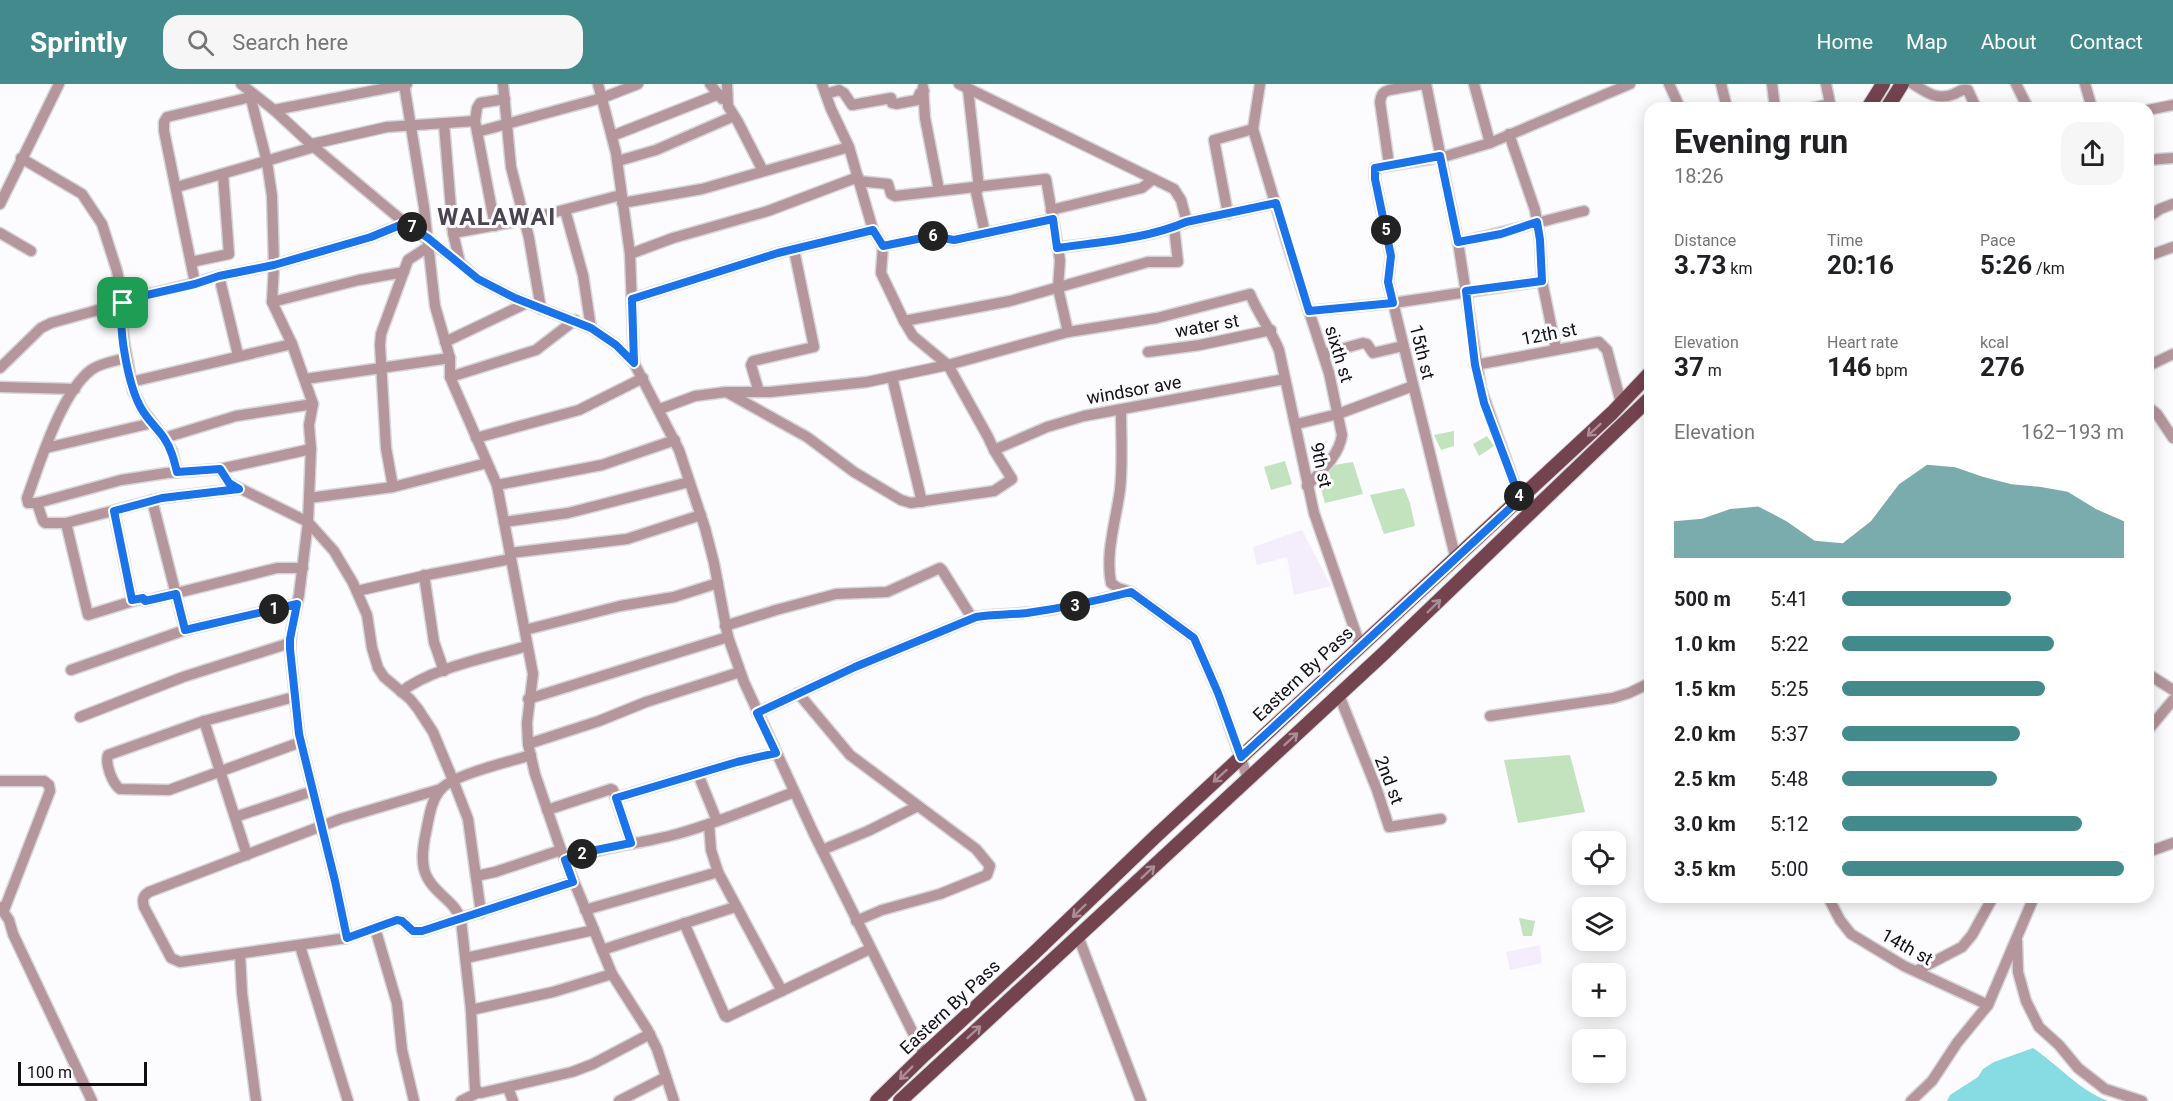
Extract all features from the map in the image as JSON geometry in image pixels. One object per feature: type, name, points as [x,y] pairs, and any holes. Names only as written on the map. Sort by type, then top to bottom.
[{"type":"main road","points":[[1872,102],[1883,84]]},
{"type":"main road","points":[[1891,102],[1902,84]]},
{"type":"main road","name":"Eastern By Pass","points":[[877,1101],[1360,645],[1456,560],[1644,379]]},
{"type":"main road","name":"Eastern By Pass","points":[[900,1101],[1339,695],[1644,404]]},
{"type":"street","points":[[0,204],[59,84]]},
{"type":"street","points":[[274,110],[345,89],[405,84],[435,306],[450,358],[450,377],[497,485],[528,646],[533,674],[528,699],[529,750],[547,810],[573,882],[612,974],[657,1049],[674,1101]]},
{"type":"street","points":[[503,84],[511,167],[525,220],[541,309]]},
{"type":"street","points":[[598,84],[618,161],[630,254],[634,363]]},
{"type":"street","points":[[477,132],[602,98],[638,84]]},
{"type":"street","points":[[710,84],[731,111],[763,171]]},
{"type":"street","points":[[727,84],[731,111]]},
{"type":"street","name":"sixth st","points":[[1260,84],[1253,129],[1323,354],[1342,435],[1341,445],[1307,486]]},
{"type":"street","points":[[1520,499],[1484,403],[1475,365],[1458,242],[1440,156],[1425,84],[1389,90],[1383,92],[1381,97],[1389,164],[1440,156],[1490,142],[1630,84]]},
{"type":"street","points":[[1474,84],[1490,142]]},
{"type":"street","points":[[1669,84],[1677,102]]},
{"type":"street","points":[[1721,84],[1726,102]]},
{"type":"street","points":[[1772,84],[1774,102]]},
{"type":"street","points":[[1826,84],[1830,102]]},
{"type":"street","points":[[1913,84],[1935,96],[1943,97],[1964,89],[1968,90],[1973,102]]},
{"type":"street","points":[[2016,84],[2025,102]]},
{"type":"street","points":[[2085,84],[2090,102]]},
{"type":"street","points":[[923,87],[925,118],[939,190]]},
{"type":"street","points":[[726,392],[807,436],[854,472],[901,500],[911,503],[922,502],[999,488],[1012,479],[948,365],[913,336],[904,321],[881,273],[883,246],[873,230],[849,147],[824,89],[839,90],[844,93],[852,105],[891,98],[892,103],[896,104],[917,100],[923,87]]},
{"type":"street","points":[[963,87],[1174,189],[1181,200],[1186,222]]},
{"type":"street","points":[[963,87],[979,188],[976,192],[985,233]]},
{"type":"street","points":[[247,91],[274,110],[428,243],[459,262],[478,279],[527,303],[591,328],[616,345],[634,363],[675,440],[700,515],[718,583],[726,632],[757,713],[856,921],[924,1055]]},
{"type":"street","points":[[247,91],[267,162],[272,196],[274,265],[272,302],[292,344],[313,404],[309,425],[311,449],[308,522],[303,568],[290,642],[294,696],[301,742],[347,938]]},
{"type":"street","points":[[195,284],[164,122],[167,117],[247,91]]},
{"type":"street","points":[[612,136],[718,94]]},
{"type":"street","points":[[495,226],[475,121],[480,103],[505,99]]},
{"type":"street","points":[[2154,109],[2173,105]]},
{"type":"street","points":[[618,161],[656,150],[731,111]]},
{"type":"street","points":[[177,187],[370,130],[410,124],[475,121]]},
{"type":"street","points":[[444,124],[453,234],[459,262]]},
{"type":"street","points":[[1228,214],[1213,142],[1216,138],[1253,129]]},
{"type":"street","points":[[1509,134],[1535,210],[1540,240],[1542,281],[1556,349]]},
{"type":"street","points":[[453,234],[622,199],[702,189],[849,147]]},
{"type":"street","points":[[21,158],[82,194],[102,224],[117,271],[123,303],[121,316],[131,382],[142,409],[172,452],[177,472]]},
{"type":"street","points":[[2154,160],[2173,158]]},
{"type":"street","name":"15th st","points":[[1389,164],[1375,168],[1374,172],[1391,256],[1388,282],[1456,560]]},
{"type":"street","points":[[191,262],[229,254],[223,174]]},
{"type":"street","points":[[630,254],[673,238],[768,212],[858,179],[888,184],[891,194],[895,196],[1046,179],[1060,260],[1058,288],[1068,332],[948,365],[892,377],[839,386],[726,392],[695,396],[660,409]]},
{"type":"street","points":[[883,246],[932,236],[954,240],[985,233],[1142,188],[1153,179]]},
{"type":"street","points":[[1057,248],[1123,238],[1276,203]]},
{"type":"street","points":[[2154,213],[2173,204]]},
{"type":"street","points":[[565,210],[583,275],[591,328]]},
{"type":"street","points":[[1458,242],[1501,234],[1537,222],[1584,211]]},
{"type":"street","points":[[0,368],[40,328],[51,322],[123,303],[125,300],[195,284],[219,276],[274,265],[371,237],[405,223]]},
{"type":"street","points":[[904,321],[1010,301],[1148,262],[1178,262],[1174,227]]},
{"type":"street","points":[[632,299],[724,269],[873,230]]},
{"type":"street","points":[[0,233],[31,251]]},
{"type":"street","points":[[393,487],[386,448],[380,367],[381,334],[408,260],[428,243]]},
{"type":"street","points":[[2154,254],[2173,247]]},
{"type":"street","points":[[759,392],[751,365],[753,361],[814,347],[794,250]]},
{"type":"street","points":[[272,302],[359,280],[404,272]]},
{"type":"street","points":[[219,276],[238,355]]},
{"type":"street","points":[[1309,311],[1393,303],[1542,281]]},
{"type":"street","name":"9th st","points":[[1068,332],[1157,318],[1250,294],[1271,330],[1284,367],[1314,513],[1360,645]]},
{"type":"street","points":[[445,342],[527,303]]},
{"type":"street","points":[[450,377],[536,350],[575,320]]},
{"type":"street","name":"water st","points":[[1148,352],[1200,345],[1271,330]]},
{"type":"street","name":"12th st","points":[[1475,365],[1593,342],[1603,344],[1607,350],[1622,403]]},
{"type":"street","points":[[1323,354],[1363,343],[1367,344],[1373,353],[1403,346]]},
{"type":"street","points":[[131,382],[292,344]]},
{"type":"street","points":[[2154,363],[2173,354]]},
{"type":"street","points":[[126,358],[90,370],[65,403],[27,498],[28,503],[37,503],[121,480],[220,469],[311,449]]},
{"type":"street","points":[[305,380],[450,358]]},
{"type":"street","points":[[892,377],[922,502]]},
{"type":"street","points":[[476,438],[579,410],[643,378]]},
{"type":"street","name":"windsor ave","points":[[994,450],[1047,427],[1084,416],[1285,379]]},
{"type":"street","points":[[1297,424],[1338,414],[1413,386]]},
{"type":"street","points":[[0,387],[75,389]]},
{"type":"street","points":[[164,438],[236,416],[313,404]]},
{"type":"street","points":[[1121,410],[1120,488],[1110,554],[1111,583],[1131,592],[1194,638],[1218,693],[1248,779]]},
{"type":"street","points":[[2154,412],[2173,438]]},
{"type":"street","points":[[46,448],[152,423]]},
{"type":"street","points":[[497,485],[602,465],[675,440]]},
{"type":"street","points":[[309,498],[393,487],[487,463]]},
{"type":"street","points":[[220,469],[229,483],[308,522],[334,551],[357,591],[367,615],[372,648],[378,668],[384,677],[410,699],[433,732],[453,780],[468,819],[481,913]]},
{"type":"street","points":[[504,522],[568,513],[689,482]]},
{"type":"street","points":[[37,503],[45,523],[66,523],[152,500],[184,494],[239,489]]},
{"type":"street","points":[[152,500],[185,630]]},
{"type":"street","points":[[114,511],[132,600]]},
{"type":"street","points":[[357,591],[510,556],[627,539],[700,515]]},
{"type":"street","points":[[66,523],[88,615],[132,600],[143,598],[145,601],[278,568],[303,568]]},
{"type":"street","points":[[528,699],[726,632],[794,605],[836,594],[887,592],[939,568],[972,618]]},
{"type":"street","points":[[424,576],[434,642],[444,671]]},
{"type":"street","points":[[525,630],[620,606],[674,597],[718,583]]},
{"type":"street","points":[[757,713],[855,667],[972,618],[996,614],[1023,614],[1078,605],[1131,592]]},
{"type":"street","points":[[71,670],[185,630],[297,604]]},
{"type":"street","points":[[80,717],[183,677],[290,642]]},
{"type":"street","points":[[401,692],[418,681],[444,671],[528,646]]},
{"type":"street","points":[[477,1093],[466,958],[460,920],[457,910],[428,880],[424,869],[424,840],[434,799],[441,789],[453,780],[646,702],[740,672]]},
{"type":"street","points":[[2154,678],[2173,690]]},
{"type":"street","points":[[1490,716],[1613,698],[1644,686]]},
{"type":"street","points":[[798,693],[850,755],[976,849],[987,862],[989,871],[987,874],[940,894],[882,910],[856,921]]},
{"type":"street","name":"2nd st","points":[[1339,695],[1377,790],[1389,827],[1441,819]]},
{"type":"street","points":[[294,696],[204,721],[108,754],[106,760],[116,786],[120,789],[169,790],[301,742]]},
{"type":"street","points":[[2154,723],[2173,700]]},
{"type":"street","points":[[204,721],[247,855]]},
{"type":"street","points":[[616,798],[776,753]]},
{"type":"street","points":[[698,774],[713,823],[711,850],[718,872],[782,991]]},
{"type":"street","points":[[0,781],[44,782],[49,785],[50,791],[2,909],[92,1101]]},
{"type":"street","points":[[441,789],[363,811],[149,892],[142,900],[144,907],[171,958],[176,962],[347,938],[397,920],[417,932],[573,882]]},
{"type":"street","points":[[547,810],[608,789],[613,790],[631,843]]},
{"type":"street","points":[[235,817],[313,791]]},
{"type":"street","points":[[476,876],[563,855],[675,834],[713,823],[794,792]]},
{"type":"street","points":[[822,850],[868,831],[918,806]]},
{"type":"street","points":[[2154,850],[2173,843]]},
{"type":"street","points":[[585,910],[718,872]]},
{"type":"street","name":"14th st","points":[[1831,903],[1851,934],[1916,972],[1988,1005]]},
{"type":"street","points":[[1916,972],[1962,947],[1972,935],[1990,903]]},
{"type":"street","points":[[1911,1101],[1932,1081],[1957,1043],[1988,1005],[2031,903]]},
{"type":"street","points":[[602,950],[735,907]]},
{"type":"street","points":[[684,923],[725,1017],[870,949]]},
{"type":"street","points":[[375,928],[398,1003],[402,1050],[414,1101]]},
{"type":"street","points":[[466,958],[594,930]]},
{"type":"street","points":[[1078,936],[1141,1101]]},
{"type":"street","points":[[2016,938],[2018,972],[2026,1001],[2039,1027],[2059,1045],[2078,1068],[2104,1089],[2142,1101]]},
{"type":"street","points":[[300,946],[348,1101]]},
{"type":"street","points":[[240,954],[242,993],[256,1101]]},
{"type":"street","points":[[471,1010],[553,992],[612,974]]},
{"type":"street","points":[[461,1101],[477,1093],[508,1088],[572,1072],[593,1064],[650,1034]]},
{"type":"street","points":[[619,1101],[666,1077]]},
{"type":"street","points":[[508,1088],[513,1101]]},
{"type":"shaded area","points":[[1302,530],[1331,586],[1294,595],[1287,557],[1257,565],[1253,547]]},
{"type":"shaded area","points":[[1540,945],[1542,963],[1510,970],[1506,952]]},
{"type":"green space","points":[[1454,431],[1454,446],[1441,450],[1434,435]]},
{"type":"green space","points":[[1487,436],[1494,446],[1479,456],[1473,444]]},
{"type":"green space","points":[[1285,461],[1292,484],[1271,490],[1264,467]]},
{"type":"green space","points":[[1353,462],[1363,494],[1325,503],[1315,468]]},
{"type":"green space","points":[[1404,488],[1415,526],[1384,534],[1370,495]]},
{"type":"green space","points":[[1570,755],[1585,812],[1518,823],[1504,760]]},
{"type":"green space","points":[[1519,918],[1535,921],[1532,936],[1523,936]]},
{"type":"water","points":[[2033,1048],[2078,1084],[2108,1101],[1947,1101],[1950,1095],[1978,1077],[1983,1069],[1994,1062]]},
{"type":"district","name":"WALAWAI","points":[[497,217]]},
{"type":"route","points":[[1440,156],[1458,242],[1501,234],[1537,222],[1542,281],[1466,291],[1475,365],[1484,403],[1520,499],[1241,757],[1218,693],[1194,638],[1131,592],[1078,605],[1023,614],[976,617],[855,667],[757,713],[776,753],[737,762],[616,798],[631,843],[586,852],[565,860],[573,882],[422,931],[413,931],[402,921],[397,920],[347,938],[299,734],[290,649],[297,604],[185,630],[176,594],[145,601],[143,598],[132,600],[114,511],[184,494],[239,489],[229,483],[220,469],[177,472],[172,452],[142,409],[133,391],[121,316],[123,303],[125,300],[195,284],[219,276],[274,265],[371,237],[405,223],[428,238],[478,279],[515,298],[591,328],[616,345],[634,363],[632,299],[778,253],[873,230],[883,246],[932,236],[954,240],[1053,219],[1057,248],[1123,238],[1276,203],[1309,311],[1393,303],[1388,282],[1391,256],[1375,179],[1375,168],[1440,156]]}]
